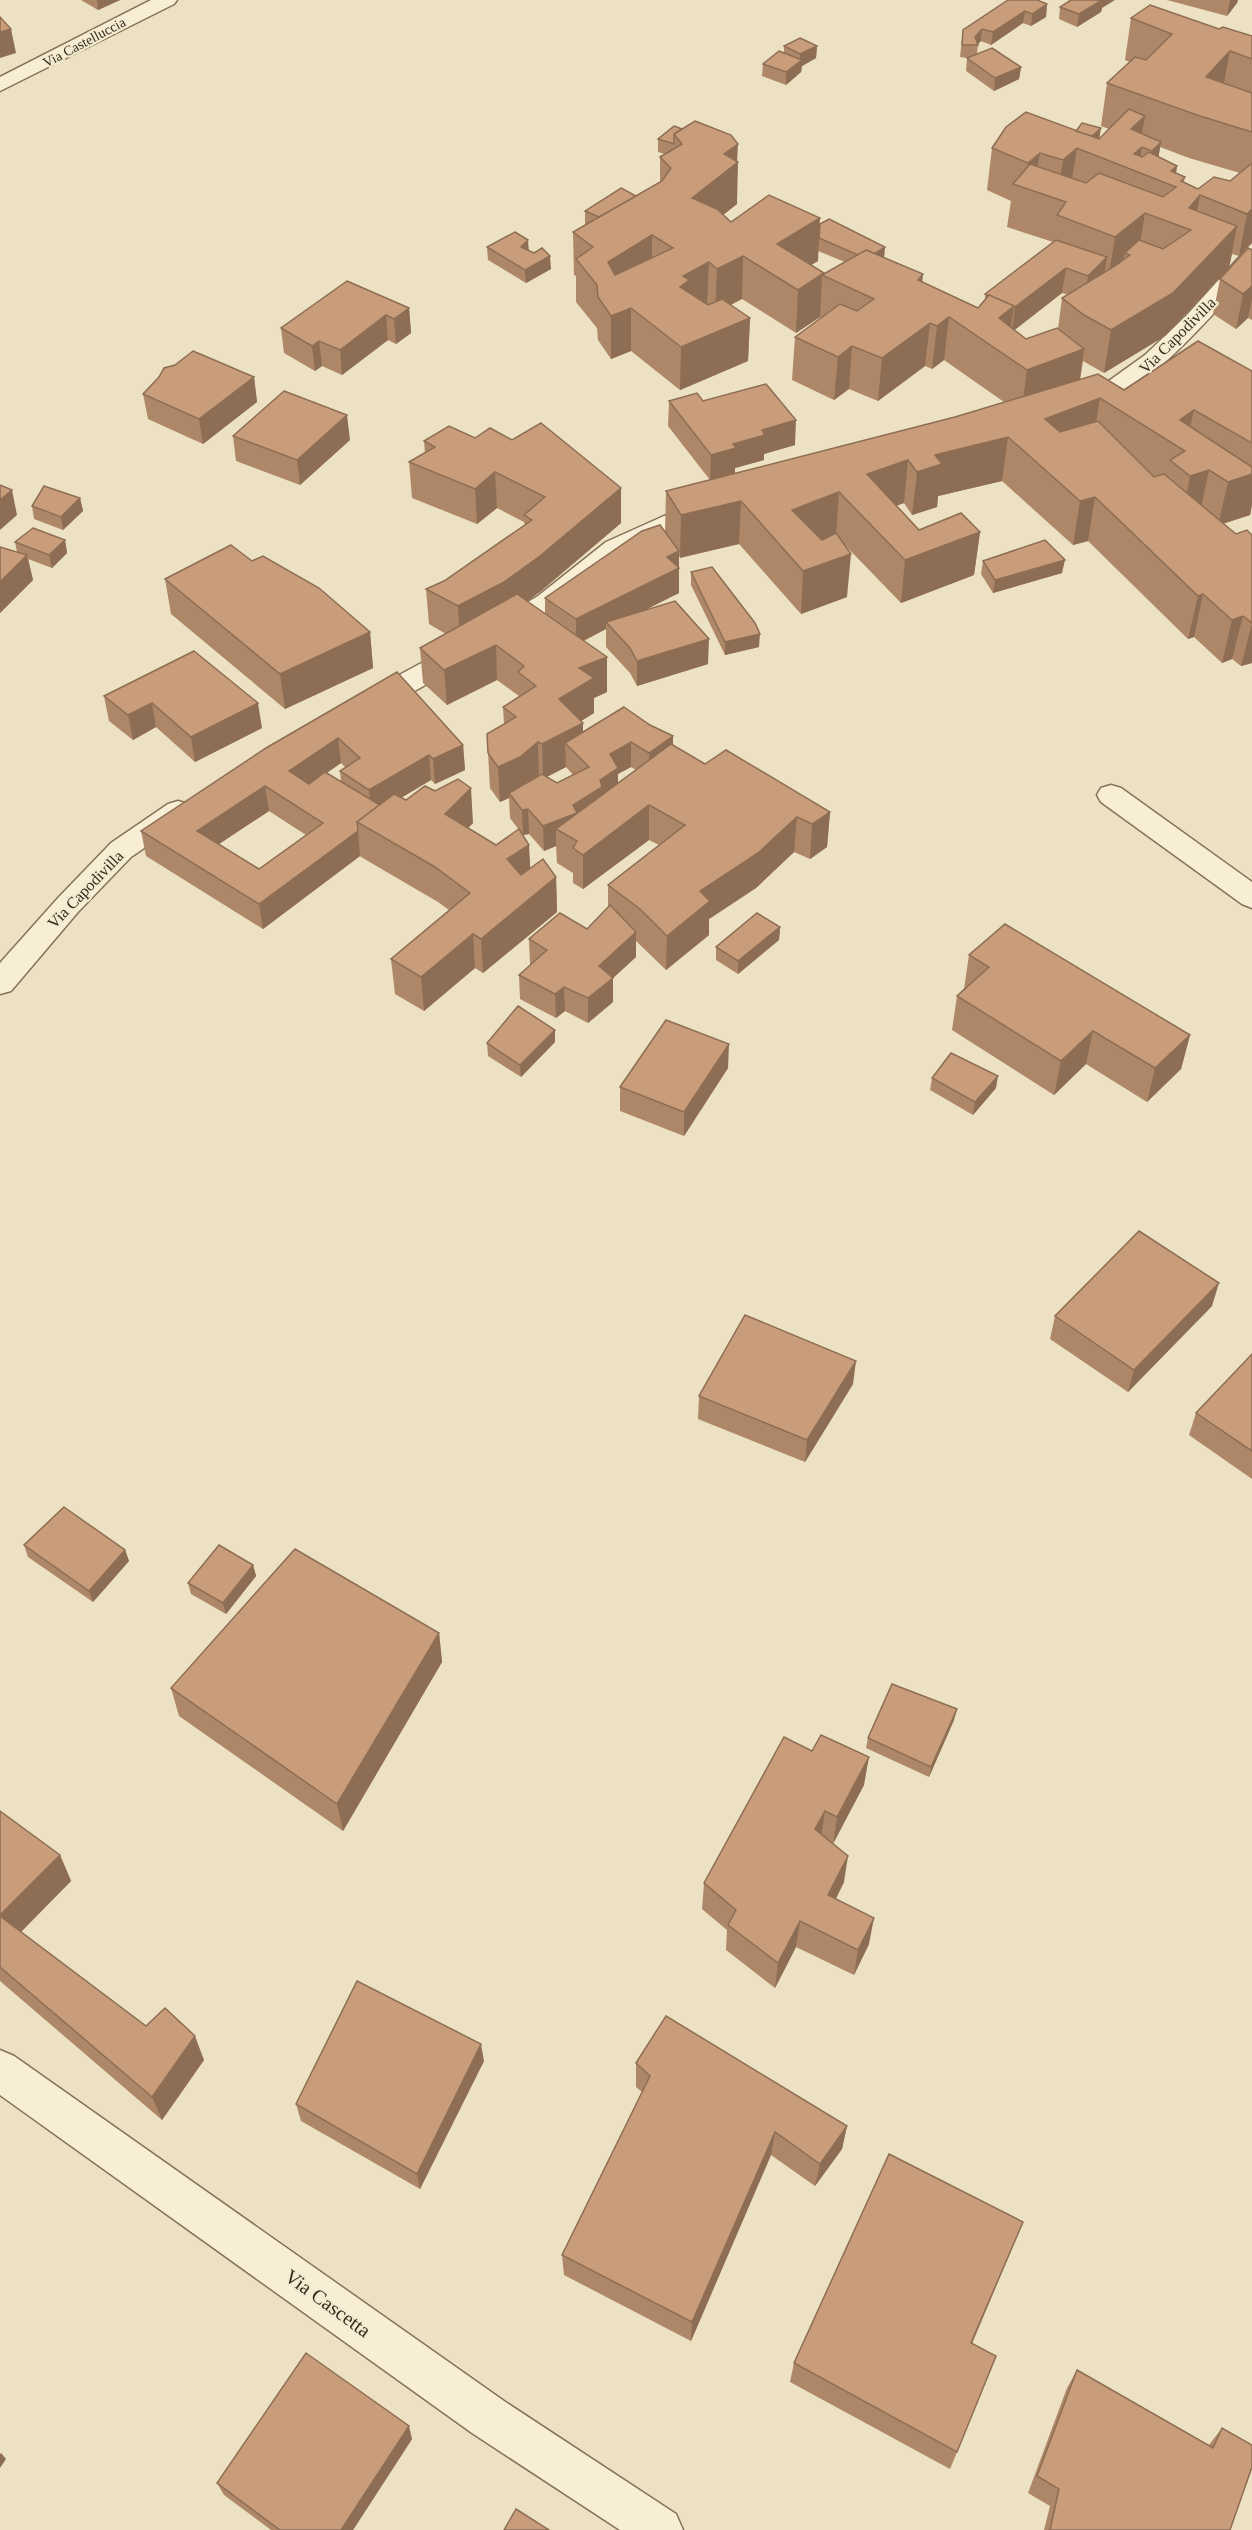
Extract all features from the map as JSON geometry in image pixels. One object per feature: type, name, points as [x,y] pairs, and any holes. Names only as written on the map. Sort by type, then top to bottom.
[{"type":"street","name":"Via Castelluccia","points":[[0,85],[167,0]]},
{"type":"street","name":"Via Capodivilla","points":[[1061,413],[1109,395],[1133,379],[1177,339],[1252,257]]},
{"type":"street","points":[[348,715],[494,635],[547,602],[615,548],[673,522],[738,505]]},
{"type":"street","points":[[1111,795],[1252,897]]},
{"type":"street","name":"Via Capodivilla","points":[[0,983],[68,904],[121,850],[196,799]]},
{"type":"street","name":"Via Cascetta","points":[[0,2070],[488,2417],[660,2530]]},
{"type":"building","points":[[1008,0],[1037,0],[1047,4],[1032,14],[1025,11],[993,32],[982,29],[975,37],[978,45],[962,45],[963,30]]},
{"type":"building","points":[[1071,0],[1102,0],[1079,14],[1060,7]]},
{"type":"building","points":[[1150,5],[1219,29],[1223,27],[1252,36],[1252,59],[1230,51],[1206,77],[1252,93],[1252,132],[1107,83],[1135,57],[1146,60],[1172,34],[1131,18]]},
{"type":"building","points":[[0,17],[11,29],[0,32]]},
{"type":"building","points":[[800,38],[817,46],[800,54],[784,46]]},
{"type":"building","points":[[992,48],[1021,67],[995,78],[967,58]]},
{"type":"building","points":[[779,51],[802,60],[786,72],[763,64]]},
{"type":"building","points":[[1129,109],[1145,116],[1131,129],[1161,142],[1152,151],[1142,147],[1134,154],[1142,157],[1149,152],[1177,166],[1171,171],[1185,177],[1181,181],[1198,189],[1214,177],[1230,181],[1252,163],[1252,209],[1247,214],[1200,195],[1189,208],[1237,226],[1173,293],[1111,330],[1084,315],[1062,298],[1130,255],[1125,253],[1139,240],[1163,249],[1191,230],[1145,213],[1115,237],[1057,215],[1066,202],[1013,184],[1030,164],[1086,183],[1099,173],[1163,197],[1176,187],[1077,148],[1063,160],[1040,153],[1028,163],[992,148],[1006,127],[1026,112],[1099,139]]},
{"type":"building","points":[[695,121],[731,135],[738,144],[724,154],[738,162],[692,198],[717,209],[731,222],[769,195],[820,218],[777,244],[824,273],[798,290],[743,256],[717,269],[709,262],[683,276],[689,280],[680,287],[708,305],[722,299],[750,318],[681,347],[631,308],[611,316],[598,297],[597,285],[576,259],[593,247],[573,232],[662,181],[671,168],[660,157],[682,144],[674,134]],"holes":[[[652,235],[673,248],[615,275],[608,262]]]},
{"type":"building","points":[[1082,123],[1101,128],[1092,136],[1076,131]]},
{"type":"building","points":[[674,126],[682,129],[674,134],[674,144],[658,139]]},
{"type":"building","points":[[621,188],[636,196],[599,217],[585,211]]},
{"type":"building","points":[[829,219],[885,247],[874,254],[866,250],[858,255],[819,238],[820,224]]},
{"type":"building","points":[[515,232],[528,240],[521,247],[534,253],[542,248],[550,256],[525,270],[487,247]]},
{"type":"building","points":[[1056,240],[1107,257],[1088,276],[1066,268],[1015,307],[985,294]]},
{"type":"building","points":[[1248,248],[1252,250],[1252,286],[1243,294],[1220,279]]},
{"type":"building","points":[[866,250],[923,274],[918,280],[978,308],[989,295],[1014,306],[999,318],[1026,339],[1057,328],[1084,349],[1027,370],[949,317],[937,326],[930,323],[882,358],[852,346],[838,357],[795,337],[840,304],[857,311],[874,299],[822,275]]},
{"type":"building","points":[[347,281],[409,308],[394,319],[386,315],[340,350],[319,341],[312,346],[281,328]]},
{"type":"building","points":[[1198,341],[1252,371],[1252,443],[1194,410],[1180,420],[1252,467],[1252,474],[1228,482],[1209,470],[1190,476],[1170,460],[1185,451],[1100,398],[1045,419],[1060,432],[1098,421],[1154,477],[1164,474],[1236,534],[1247,530],[1252,535],[1252,623],[1243,616],[1232,620],[1203,594],[1198,596],[1095,497],[1080,501],[1008,437],[935,455],[942,464],[917,472],[908,460],[867,474],[919,530],[961,513],[980,532],[905,560],[839,492],[792,510],[822,540],[836,533],[851,554],[803,571],[741,501],[681,515],[666,491],[955,417],[1098,374],[1124,390]]},
{"type":"building","points":[[193,351],[254,377],[199,419],[143,394],[164,368],[175,365]]},
{"type":"building","points":[[766,384],[796,420],[762,430],[765,435],[733,444],[736,448],[711,455],[669,401],[697,393],[703,401]]},
{"type":"building","points":[[284,391],[347,415],[297,460],[233,436]]},
{"type":"building","points":[[541,423],[621,488],[540,556],[504,582],[458,606],[426,589],[444,581],[532,520],[524,515],[545,497],[495,472],[475,489],[409,462],[435,447],[424,441],[449,426],[475,438],[490,428],[512,440]]},
{"type":"building","points":[[0,485],[12,490],[0,500]]},
{"type":"building","points":[[44,486],[80,498],[61,517],[32,506]]},
{"type":"building","points":[[660,525],[679,551],[667,557],[679,568],[576,619],[545,598],[642,531]]},
{"type":"building","points":[[33,528],[65,540],[49,555],[15,542]]},
{"type":"building","points":[[1045,540],[1065,560],[995,580],[983,561]]},
{"type":"building","points":[[231,545],[252,561],[263,556],[319,588],[370,632],[280,674],[165,579]]},
{"type":"building","points":[[0,547],[27,555],[0,582]]},
{"type":"building","points":[[712,567],[755,623],[760,634],[725,642],[691,572]]},
{"type":"building","points":[[517,594],[607,657],[579,668],[594,678],[559,699],[583,723],[542,744],[538,742],[520,757],[498,767],[488,753],[487,734],[516,717],[503,707],[536,686],[518,672],[524,666],[496,645],[444,670],[420,648]]},
{"type":"building","points":[[675,601],[709,639],[637,661],[630,648],[606,622]]},
{"type":"building","points":[[194,651],[258,703],[191,737],[152,703],[128,715],[104,696]]},
{"type":"building","points":[[397,672],[463,745],[433,759],[429,755],[369,790],[340,771],[360,758],[338,738],[289,771],[309,784],[325,772],[380,805],[357,822],[358,831],[259,904],[141,831],[266,748]],"holes":[[[265,786],[323,823],[259,869],[197,831]]]},
{"type":"building","points":[[624,707],[650,725],[673,736],[649,753],[631,742],[610,754],[618,768],[600,780],[602,787],[573,805],[577,813],[543,826],[528,809],[522,810],[509,793],[542,774],[557,783],[589,767],[565,743]]},
{"type":"building","points":[[671,744],[705,764],[726,750],[830,812],[812,824],[797,817],[758,853],[700,891],[710,901],[667,936],[640,909],[608,885],[685,825],[649,805],[583,855],[573,848],[577,841],[556,829]]},
{"type":"building","points":[[458,779],[471,788],[445,814],[496,845],[519,829],[529,845],[507,859],[521,875],[543,859],[556,877],[481,939],[473,934],[421,977],[391,959],[470,893],[435,867],[357,822],[394,794],[406,800],[425,786],[435,791]]},
{"type":"building","points":[[610,905],[636,932],[599,966],[613,978],[588,998],[564,987],[555,994],[519,975],[547,950],[529,939],[560,913],[587,929]]},
{"type":"building","points":[[757,913],[780,927],[738,961],[716,947]]},
{"type":"building","points":[[1005,924],[1190,1035],[1155,1068],[1093,1031],[1061,1061],[957,996],[989,967],[969,955]]},
{"type":"building","points":[[518,1006],[555,1030],[520,1065],[487,1043]]},
{"type":"building","points":[[666,1020],[729,1044],[684,1112],[620,1087]]},
{"type":"building","points":[[951,1053],[998,1076],[975,1102],[932,1078]]},
{"type":"building","points":[[1139,1231],[1219,1283],[1134,1370],[1055,1316]]},
{"type":"building","points":[[745,1315],[856,1361],[807,1440],[699,1396]]},
{"type":"building","points":[[1252,1354],[1252,1451],[1196,1413]]},
{"type":"building","points":[[64,1507],[125,1550],[89,1591],[24,1545]]},
{"type":"building","points":[[219,1545],[253,1565],[223,1603],[188,1583]]},
{"type":"building","points":[[295,1549],[439,1633],[337,1804],[171,1688]]},
{"type":"building","points":[[892,1684],[957,1709],[931,1767],[868,1738]]},
{"type":"building","points":[[821,1735],[869,1757],[837,1817],[825,1811],[815,1829],[848,1856],[828,1895],[874,1918],[858,1950],[800,1921],[778,1963],[728,1925],[736,1910],[704,1883],[784,1737],[812,1751]]},
{"type":"building","points":[[0,1811],[60,1855],[0,1915]]},
{"type":"building","points":[[0,1916],[146,2026],[165,2008],[195,2036],[152,2097],[0,1967]]},
{"type":"building","points":[[357,1981],[481,2044],[417,2174],[296,2104]]},
{"type":"building","points":[[666,2016],[847,2126],[820,2164],[775,2132],[692,2322],[562,2255],[650,2076],[636,2063]]},
{"type":"building","points":[[889,2154],[1023,2222],[971,2343],[996,2356],[957,2452],[794,2363]]},
{"type":"building","points":[[306,2353],[409,2426],[341,2530],[280,2530],[217,2483]]},
{"type":"building","points":[[1077,2370],[1213,2448],[1222,2428],[1252,2445],[1252,2467],[1230,2530],[1050,2530],[1059,2489],[1037,2476]]},
{"type":"building","points":[[516,2509],[549,2530],[504,2530]]}]
